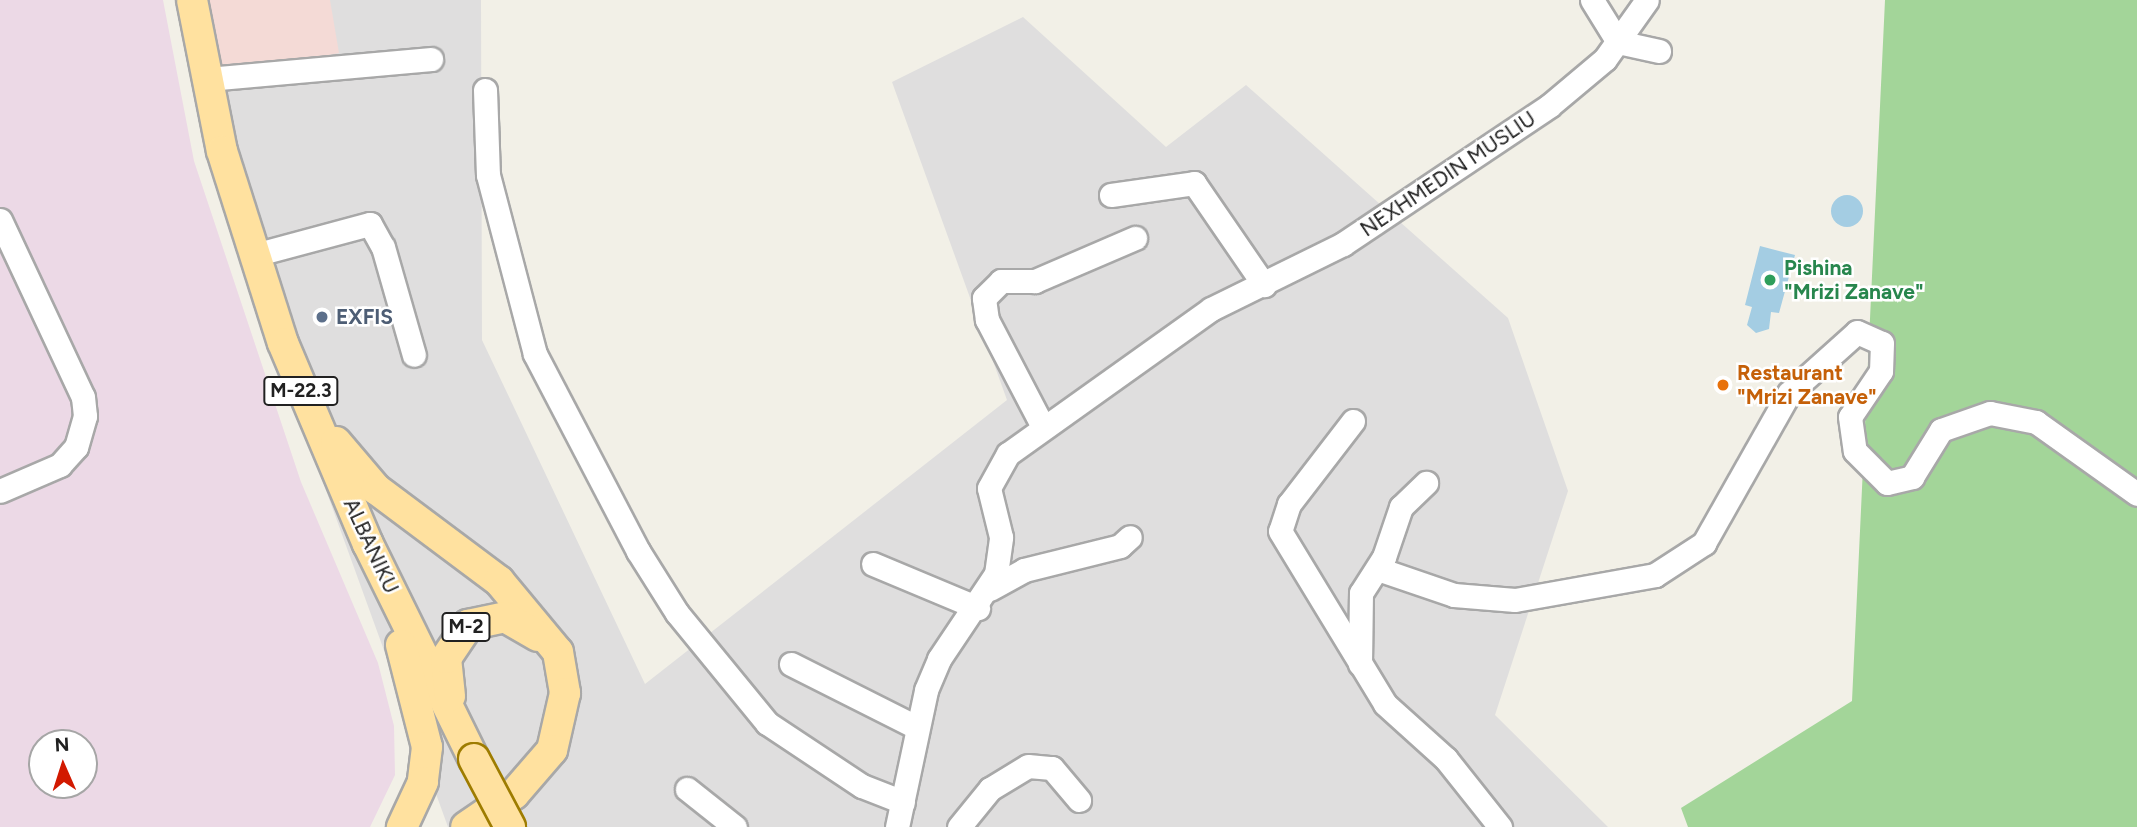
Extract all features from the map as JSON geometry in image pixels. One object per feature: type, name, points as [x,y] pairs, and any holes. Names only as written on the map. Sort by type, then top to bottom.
[{"type":"main road","name":"ALBANIKU","points":[[192,0],[208,79],[254,255],[300,387],[345,490],[474,759],[510,827]]},
{"type":"main road","points":[[300,387],[376,489],[467,552],[536,621],[558,652],[565,693],[552,750],[537,771],[467,827]]},
{"type":"main road","points":[[345,490],[421,708],[423,782],[402,827]]},
{"type":"main road","name":"M-2","points":[[474,759],[446,671],[449,650],[468,625],[493,616],[530,627],[551,655],[565,693]]},
{"type":"street","points":[[1592,0],[1618,41],[1659,51]]},
{"type":"street","name":"NEXHMEDIN MUSLIU","points":[[984,598],[1001,537],[989,488],[1008,454],[1042,425],[1211,309],[1343,244],[1549,106],[1618,41],[1647,0]]},
{"type":"street","points":[[208,79],[431,59]]},
{"type":"street","points":[[485,90],[488,175],[536,354],[638,551],[726,676],[791,741],[862,786],[903,802]]},
{"type":"street","points":[[1111,195],[1194,183],[1264,285]]},
{"type":"street","points":[[0,220],[83,397],[85,416],[76,447],[60,465],[0,491]]},
{"type":"street","points":[[254,255],[370,224],[383,247],[414,355]]},
{"type":"street","points":[[1042,425],[987,320],[984,298],[1001,281],[1035,281],[1135,238]]},
{"type":"street","points":[[1378,569],[1454,595],[1515,600],[1655,575],[1704,543],[1789,393],[1857,332],[1882,343],[1881,371],[1850,417],[1855,451],[1887,483],[1912,477],[1941,430],[1990,413],[2036,422],[2137,494]]},
{"type":"street","points":[[1353,421],[1289,503],[1280,531],[1360,667],[1385,704],[1446,759],[1500,827]]},
{"type":"street","points":[[1360,667],[1358,603],[1378,569],[1401,508],[1426,483]]},
{"type":"street","name":"NEXHMEDIN MUSLIU","points":[[897,827],[916,727],[939,659],[984,598],[1024,570],[1119,546],[1130,537]]},
{"type":"street","points":[[873,565],[984,598]]},
{"type":"street","points":[[791,664],[916,727]]},
{"type":"street","points":[[959,827],[990,789],[1028,765],[1052,768],[1079,800]]},
{"type":"street","points":[[687,789],[735,827]]},
{"type":"shaded area","points":[[0,0],[163,0],[194,161],[301,482],[378,663],[394,726],[395,775],[370,827],[0,827]]},
{"type":"shaded area","points":[[187,0],[481,0],[482,340],[645,684],[1007,400],[892,82],[1023,17],[1166,147],[1246,85],[1508,318],[1568,491],[1495,715],[1608,827],[448,827],[248,275]]},
{"type":"shaded area","points":[[204,0],[330,0],[339,53],[217,77]]},
{"type":"green space","points":[[1885,0],[2137,0],[2137,827],[1688,827],[1681,808],[1852,701]]},
{"type":"water","points":[[1847,195],[1858,200],[1863,211],[1858,222],[1847,227],[1836,222],[1831,211],[1836,200]]},
{"type":"water","name":"Pishina \"Mrizi Zanave\"","points":[[1760,246],[1795,255],[1779,313],[1771,312],[1769,329],[1756,333],[1747,325],[1752,307],[1745,305]]},
{"type":"place","name":"Pishina \"Mrizi Zanave\"","points":[[1770,280]]},
{"type":"place","name":"EXFIS","points":[[322,317]]},
{"type":"place","name":"Restaurant \"Mrizi Zanave\"","points":[[1723,385]]}]
